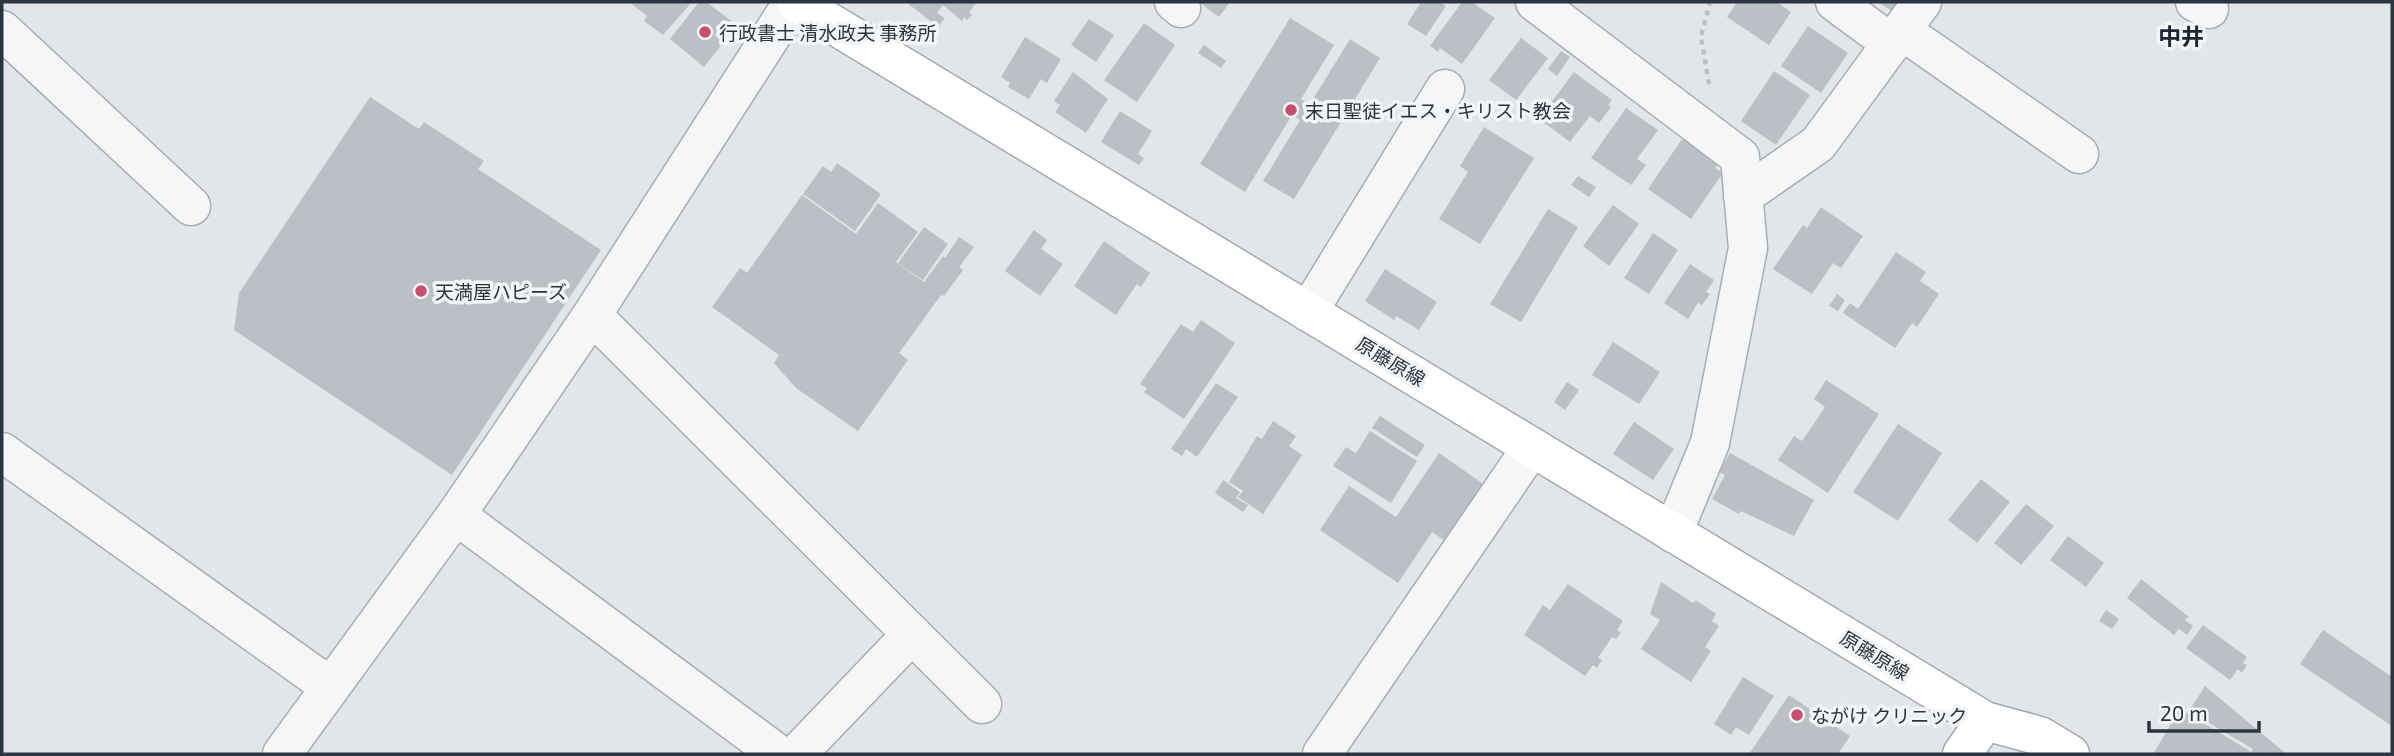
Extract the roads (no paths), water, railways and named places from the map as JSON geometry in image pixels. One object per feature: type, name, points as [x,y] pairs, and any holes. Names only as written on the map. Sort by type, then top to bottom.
[{"type":"main road","name":"原藤原線","points":[[794,2],[1985,722]]},
{"type":"main road","points":[[1985,722],[2046,748]]},
{"type":"main road","points":[[1962,754],[1985,722]]},
{"type":"main road","points":[[1985,722],[2006,754]]},
{"type":"street","points":[[282,754],[456,515],[592,315],[794,2]]},
{"type":"street","points":[[1535,2],[1740,157],[1748,248],[1710,443],[1673,533]]},
{"type":"street","points":[[1835,2],[1905,25],[2079,154]]},
{"type":"street","points":[[1743,195],[1818,144],[1905,25]]},
{"type":"street","points":[[2,30],[191,206]]},
{"type":"street","points":[[1308,312],[1445,89]]},
{"type":"street","points":[[592,315],[982,704]]},
{"type":"street","points":[[1322,754],[1532,447]]},
{"type":"street","points":[[2,453],[330,686]]},
{"type":"street","points":[[456,515],[778,754]]},
{"type":"street","points":[[797,754],[912,634]]},
{"type":"place","name":"行政書士 清水政夫 事務所","points":[[705,32]]},
{"type":"place","name":"末日聖徒イエス・キリスト教会","points":[[1291,110]]},
{"type":"place","name":"天満屋ハピーズ","points":[[421,291]]},
{"type":"place","name":"ながけ クリニック","points":[[1797,715]]},
{"type":"district","name":"中井","points":[[2181,36]]}]
